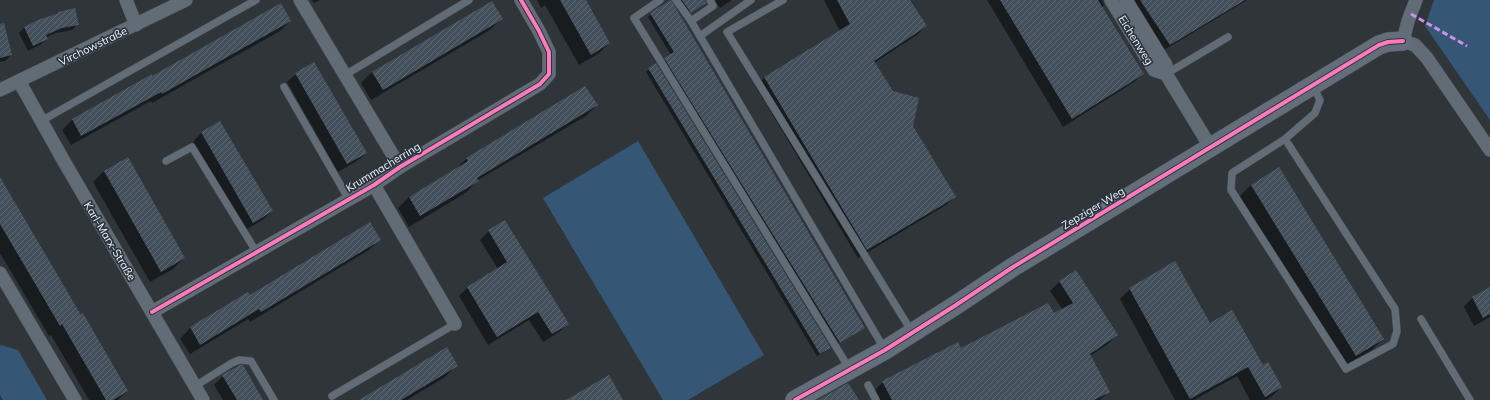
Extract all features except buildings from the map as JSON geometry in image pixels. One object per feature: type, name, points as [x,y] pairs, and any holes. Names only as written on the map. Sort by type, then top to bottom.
[{"type":"street","points":[[126,0],[136,25]]},
{"type":"street","name":"Virchowstraße","points":[[0,90],[186,0]]},
{"type":"street","name":"Krummacherring","points":[[300,0],[400,167]]},
{"type":"street","name":"Krummacherring","points":[[152,312],[257,253],[348,198],[374,185],[400,167],[540,84],[549,74],[549,52],[521,0]]},
{"type":"street","name":"Eichenweg","points":[[1111,0],[1154,70],[1166,74]]},
{"type":"street","name":"Eichenweg","points":[[1126,0],[1166,65],[1166,74],[1211,148]]},
{"type":"street","points":[[1416,0],[1408,21],[1403,41],[1415,45],[1427,58],[1490,150]]},
{"type":"street","name":"Zepziger Weg","points":[[796,400],[816,387],[851,370],[885,350],[956,306],[1010,268],[1211,148],[1379,45],[1388,42],[1403,41]]},
{"type":"street","name":"Karl-Marx-Straße","points":[[19,82],[203,400]]},
{"type":"street","name":"Krummacherring","points":[[374,185],[455,324]]},
{"type":"street","points":[[0,273],[75,400]]},
{"type":"lane","points":[[41,121],[256,0]]},
{"type":"lane","points":[[345,75],[469,0]]},
{"type":"lane","points":[[660,0],[634,18],[851,370]]},
{"type":"lane","points":[[676,0],[700,36],[885,350]]},
{"type":"lane","points":[[691,21],[713,6],[710,0]]},
{"type":"lane","points":[[700,36],[751,0]]},
{"type":"lane","points":[[783,0],[727,32],[912,333]]},
{"type":"lane","points":[[1166,74],[1228,37]]},
{"type":"lane","points":[[1285,139],[1395,309],[1397,332],[1393,344],[1346,369],[1231,190],[1232,173],[1285,139],[1315,113],[1320,100],[1313,86]]},
{"type":"lane","name":"Krummacherring","points":[[284,88],[348,198]]},
{"type":"lane","points":[[166,161],[192,147],[257,253]]},
{"type":"lane","points":[[1421,319],[1470,400]]},
{"type":"lane","name":"Krummacherring","points":[[332,396],[455,324]]},
{"type":"lane","points":[[195,386],[232,363],[240,360],[251,361],[274,400]]},
{"type":"lane","points":[[868,385],[876,400]]},
{"type":"shaded area","points":[[1434,0],[1490,0],[1490,120],[1425,26]]},
{"type":"shaded area","points":[[638,141],[764,355],[688,400],[663,400],[543,198]]},
{"type":"shaded area","points":[[1,345],[18,350],[47,400],[3,400],[0,395]]},
{"type":"marked path","points":[[1411,14],[1467,46]]},
{"type":"cycle path","points":[[152,312],[374,185],[400,167],[540,84],[549,74],[549,52],[521,0]]},
{"type":"cycle path","points":[[795,400],[885,350],[1013,267],[1379,45],[1388,42],[1403,41]]}]
